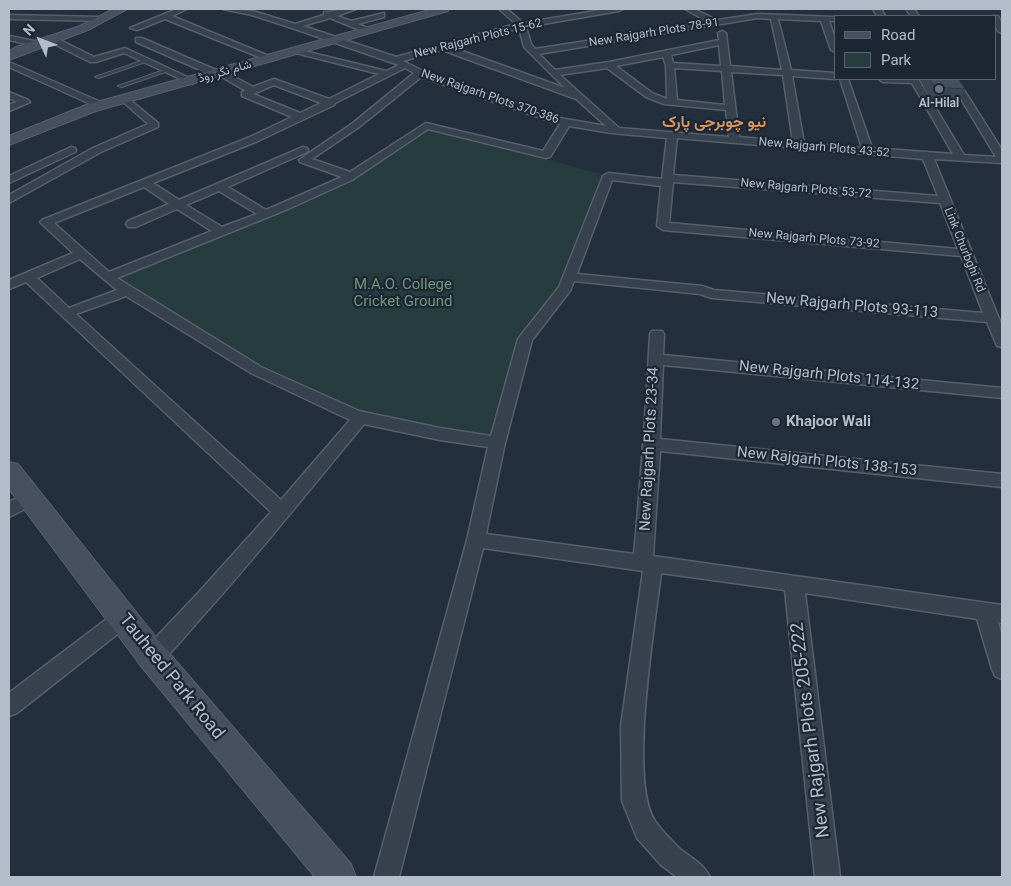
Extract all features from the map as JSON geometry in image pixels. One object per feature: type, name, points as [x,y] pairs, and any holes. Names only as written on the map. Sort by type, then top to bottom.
[{"type":"main road","points":[[9,56],[36,44],[84,28],[122,9]]},
{"type":"main road","name":"شام نگر روڈ","points":[[9,141],[54,120],[100,105],[126,100],[444,9]]},
{"type":"main road","name":"Tauheed Park Road","points":[[9,472],[20,504],[123,618],[152,656],[338,877]]},
{"type":"street","points":[[23,17],[36,9]]},
{"type":"street","points":[[134,28],[183,9]]},
{"type":"street","name":"New Rajgarh Plots 370-386","points":[[227,9],[295,26],[396,60],[420,73],[506,104],[566,123],[616,130]]},
{"type":"street","points":[[313,9],[367,31]]},
{"type":"street","points":[[295,26],[352,9]]},
{"type":"street","points":[[504,10],[520,9]]},
{"type":"street","name":"New Rajgarh Plots 15-62","points":[[396,60],[522,26],[599,10],[619,9]]},
{"type":"street","points":[[689,9],[719,23],[727,69],[734,140]]},
{"type":"street","points":[[504,10],[522,26],[527,45],[533,52],[553,73],[616,130]]},
{"type":"street","name":"New Rajgarh Plots 78-91","points":[[533,52],[758,16],[774,17],[793,13],[834,19]]},
{"type":"street","points":[[558,14],[565,18]]},
{"type":"street","points":[[350,24],[381,15]]},
{"type":"street","points":[[165,16],[272,59]]},
{"type":"street","points":[[9,17],[101,19]]},
{"type":"street","points":[[774,17],[787,73],[800,146]]},
{"type":"street","points":[[824,19],[834,47]]},
{"type":"street","points":[[9,38],[36,44]]},
{"type":"street","points":[[51,39],[93,60],[125,50],[192,81]]},
{"type":"street","points":[[139,40],[219,73],[253,91]]},
{"type":"street","points":[[553,73],[609,65],[723,42]]},
{"type":"street","points":[[443,47],[580,97]]},
{"type":"street","points":[[299,51],[388,74]]},
{"type":"street","points":[[666,54],[670,65],[672,102]]},
{"type":"street","points":[[9,64],[100,105]]},
{"type":"street","points":[[405,65],[331,103],[254,139],[46,222],[107,277],[256,370],[361,417],[440,434],[497,443]]},
{"type":"street","points":[[609,65],[649,95],[672,102],[731,108]]},
{"type":"street","points":[[670,65],[834,76]]},
{"type":"street","points":[[351,176],[304,160],[356,125],[420,73]]},
{"type":"street","points":[[844,80],[868,151]]},
{"type":"street","points":[[915,80],[960,157]]},
{"type":"street","points":[[954,80],[1002,159]]},
{"type":"street","points":[[301,117],[245,94],[274,82],[331,103]]},
{"type":"street","points":[[9,95],[25,102],[9,108]]},
{"type":"street","points":[[9,200],[97,150],[156,125],[126,100]]},
{"type":"street","points":[[107,277],[266,214],[351,176],[426,126],[546,155],[566,123]]},
{"type":"street","name":"New Rajgarh Plots 43-52","points":[[616,130],[927,156],[1002,159]]},
{"type":"street","points":[[668,181],[672,135]]},
{"type":"street","points":[[12,176],[71,150]]},
{"type":"street","points":[[132,224],[304,150]]},
{"type":"street","name":"Link Churbghi Rd","points":[[927,156],[1002,343]]},
{"type":"street","points":[[12,176],[39,183]]},
{"type":"street","name":"New Rajgarh Plots 53-72","points":[[569,277],[608,176],[944,200]]},
{"type":"street","name":"New Rajgarh Plots 73-92","points":[[668,181],[663,226],[965,253]]},
{"type":"street","points":[[145,183],[221,232]]},
{"type":"street","points":[[219,186],[266,214]]},
{"type":"street","points":[[9,285],[82,254]]},
{"type":"street","points":[[28,277],[282,512]]},
{"type":"street","points":[[386,877],[476,540],[497,443],[525,339],[565,288],[569,277]]},
{"type":"street","name":"New Rajgarh Plots 93-113","points":[[569,277],[702,290],[712,294],[992,318]]},
{"type":"street","points":[[67,313],[127,291]]},
{"type":"street","name":"New Rajgarh Plots 23-34","points":[[657,334],[648,564],[632,726],[634,801],[646,828],[670,856],[697,877]]},
{"type":"street","name":"New Rajgarh Plots 114-132","points":[[655,358],[1002,393]]},
{"type":"street","points":[[152,656],[174,634],[282,512],[361,417]]},
{"type":"street","name":"New Rajgarh Plots 138-153","points":[[652,444],[1002,480]]},
{"type":"street","points":[[476,540],[794,583],[994,613],[1002,669]]},
{"type":"street","name":"New Rajgarh Plots 205-222","points":[[794,583],[828,877]]},
{"type":"street","points":[[9,706],[123,618]]},
{"type":"lane","points":[[97,77],[149,60]]},
{"type":"lane","points":[[120,86],[169,70]]},
{"type":"green space","name":"M.A.O. College Cricket Ground","points":[[426,126],[608,176],[565,288],[525,339],[497,443],[361,417],[256,370],[107,277],[351,176]]},
{"type":"building","points":[[931,80],[959,80],[965,89],[935,87]]},
{"type":"place","name":"Al-Hilal","points":[[939,89]]},
{"type":"place","name":"Khajoor Wali","points":[[776,422]]},
{"type":"district","name":"نیو چوبرجی پارک","points":[[714,123]]}]
